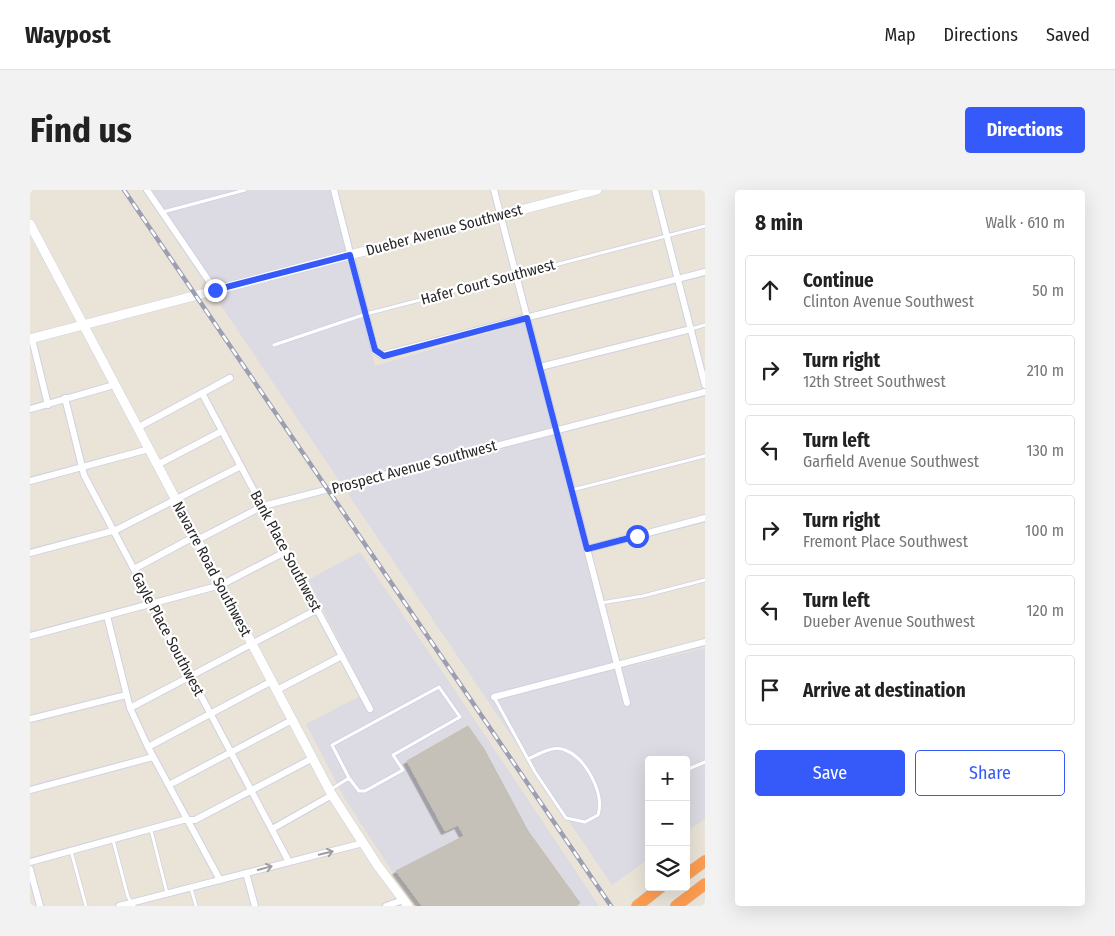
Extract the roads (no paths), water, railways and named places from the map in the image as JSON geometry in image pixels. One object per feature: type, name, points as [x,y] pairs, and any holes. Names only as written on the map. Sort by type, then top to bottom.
[{"type":"highway","points":[[690,865],[705,854]]},
{"type":"highway","points":[[690,872],[705,861]]},
{"type":"highway","points":[[676,906],[705,884]]},
{"type":"highway","points":[[637,906],[657,893]]},
{"type":"highway","points":[[646,906],[657,893]]},
{"type":"street","points":[[147,190],[215,290]]},
{"type":"street","points":[[334,190],[375,350],[381,355],[705,272]]},
{"type":"street","points":[[494,190],[627,703]]},
{"type":"street","name":"Dueber Avenue Southwest","points":[[31,339],[598,190]]},
{"type":"street","points":[[655,190],[705,385]]},
{"type":"street","name":"Navarre Road Southwest","points":[[30,224],[331,793],[363,843],[406,903]]},
{"type":"street","points":[[540,367],[690,329]]},
{"type":"street","points":[[31,339],[48,405]]},
{"type":"street","points":[[137,428],[230,378]]},
{"type":"street","points":[[30,409],[114,385]]},
{"type":"street","name":"Prospect Avenue Southwest","points":[[134,569],[188,540],[203,537],[263,506],[705,392]]},
{"type":"street","name":"Bank Place Southwest","points":[[202,393],[370,709]]},
{"type":"street","name":"Gayle Place Southwest","points":[[65,398],[82,467],[113,532],[289,862]]},
{"type":"street","points":[[157,465],[222,431]]},
{"type":"street","points":[[30,481],[148,449]]},
{"type":"street","points":[[30,553],[113,532],[241,466]]},
{"type":"street","points":[[587,549],[705,518]]},
{"type":"street","points":[[30,636],[221,585],[287,551]]},
{"type":"street","points":[[130,708],[318,609]]},
{"type":"street","points":[[107,616],[130,708],[153,757],[220,880]]},
{"type":"street","points":[[494,697],[705,642]]},
{"type":"street","points":[[277,690],[342,656]]},
{"type":"street","points":[[148,746],[272,682]]},
{"type":"street","points":[[30,719],[126,694]]},
{"type":"street","points":[[169,785],[292,720]]},
{"type":"street","points":[[30,790],[153,757]]},
{"type":"street","points":[[30,862],[71,850],[195,820],[312,758]]},
{"type":"street","points":[[272,829],[331,793]]},
{"type":"street","points":[[119,906],[133,904],[167,893],[363,843]]},
{"type":"street","points":[[30,869],[40,906]]},
{"type":"street","points":[[246,873],[255,906]]},
{"type":"street","points":[[386,906],[406,903]]},
{"type":"lane","points":[[162,212],[245,190]]},
{"type":"lane","name":"Hafer Court Southwest","points":[[274,345],[366,314],[705,226]]},
{"type":"lane","points":[[690,329],[705,325]]},
{"type":"lane","points":[[572,490],[705,456]]},
{"type":"lane","points":[[601,603],[644,596],[705,580]]},
{"type":"lane","points":[[439,687],[460,717],[394,755],[403,770],[373,787],[359,791],[349,778],[332,745],[439,687]]},
{"type":"lane","points":[[494,697],[528,759],[567,819],[586,822],[598,815],[600,803],[587,769],[566,750],[549,750],[528,759]]},
{"type":"lane","points":[[690,768],[705,762]]},
{"type":"lane","points":[[331,793],[349,778]]},
{"type":"lane","points":[[151,830],[167,893]]},
{"type":"lane","points":[[113,840],[128,896],[133,904]]},
{"type":"lane","points":[[71,850],[86,906]]},
{"type":"lane","points":[[190,888],[196,906]]},
{"type":"railway","points":[[124,190],[611,906]]}]
